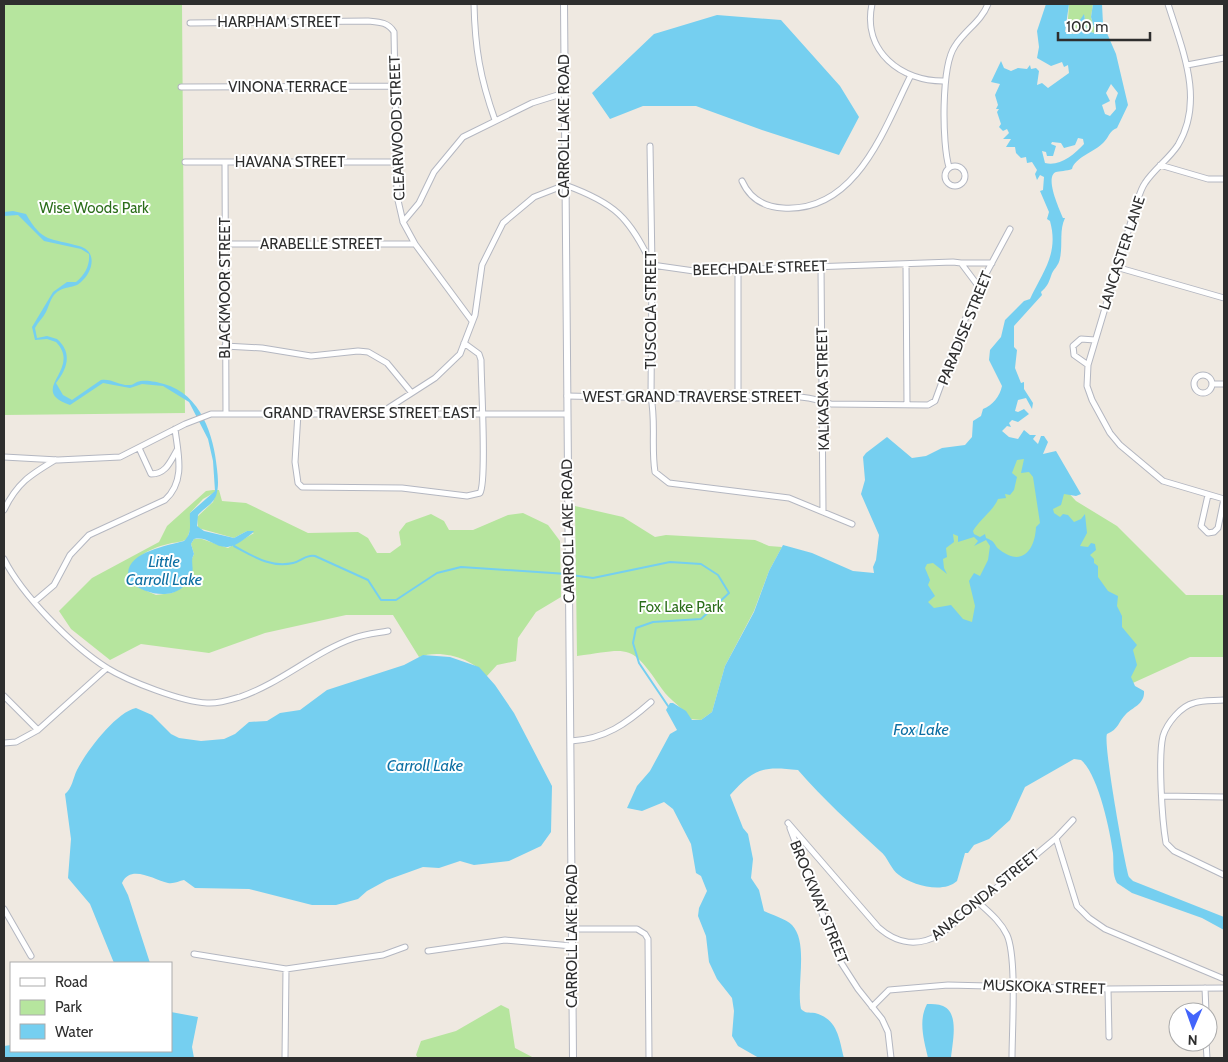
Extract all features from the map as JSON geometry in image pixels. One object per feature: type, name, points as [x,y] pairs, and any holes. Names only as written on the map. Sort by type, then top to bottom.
[{"type":"street","points":[[474,4],[475,32],[482,84],[495,120]]},
{"type":"street","name":"CARROLL LAKE ROAD","points":[[564,4],[573,1058]]},
{"type":"street","points":[[872,4],[870,24],[879,48],[895,68],[910,76],[930,82],[945,81]]},
{"type":"street","points":[[949,167],[957,166],[963,170],[965,176],[959,185],[952,185],[946,182],[944,175],[949,167],[946,156],[945,81],[948,63],[954,47],[981,18],[988,4]]},
{"type":"street","name":"LANCASTER LANE","points":[[1168,4],[1187,65],[1191,103],[1186,126],[1178,145],[1144,183],[1116,267],[1095,340],[1088,365],[1087,386],[1092,400],[1110,433],[1120,445],[1163,480],[1224,499]]},
{"type":"street","name":"HARPHAM STREET","points":[[190,23],[368,21]]},
{"type":"street","name":"CLEARWOOD STREET","points":[[368,21],[387,23],[394,32],[395,162],[397,196],[403,222],[415,244],[472,321]]},
{"type":"street","points":[[1187,65],[1224,58]]},
{"type":"street","points":[[742,181],[746,191],[755,200],[775,208],[804,206],[832,197],[863,167],[910,76]]},
{"type":"street","name":"VINONA TERRACE","points":[[181,87],[395,86]]},
{"type":"street","points":[[403,222],[419,204],[434,172],[463,136],[532,103],[564,93]]},
{"type":"street","name":"TUSCOLA STREET","points":[[650,146],[652,265],[651,398],[654,413],[652,450],[655,472],[669,483],[789,498],[823,512]]},
{"type":"street","name":"HAVANA STREET","points":[[185,162],[395,162]]},
{"type":"street","name":"BLACKMOOR STREET","points":[[225,162],[226,414]]},
{"type":"street","points":[[1160,165],[1208,179],[1224,179]]},
{"type":"street","points":[[380,414],[435,378],[460,354],[472,321],[482,265],[503,223],[534,197],[565,185],[596,196],[622,216],[644,248],[652,265]]},
{"type":"street","name":"PARADISE STREET","points":[[935,401],[979,287],[1010,229]]},
{"type":"street","name":"ARABELLE STREET","points":[[226,244],[415,244]]},
{"type":"street","points":[[961,263],[979,287]]},
{"type":"street","name":"BEECHDALE STREET","points":[[652,265],[694,271],[821,266],[992,263]]},
{"type":"street","points":[[906,264],[907,405]]},
{"type":"street","name":"KALKASKA STREET","points":[[821,266],[824,401],[823,512]]},
{"type":"street","points":[[1116,267],[1224,298]]},
{"type":"street","points":[[738,269],[738,397]]},
{"type":"street","points":[[1088,365],[1074,355],[1074,342],[1081,339],[1095,340]]},
{"type":"street","points":[[298,413],[296,474],[298,483],[306,489],[402,488],[467,496],[480,493],[483,489],[481,360],[479,354],[464,343]]},
{"type":"street","points":[[225,346],[262,348],[310,356],[358,351],[368,352],[387,362],[411,392]]},
{"type":"street","points":[[1212,384],[1224,384]]},
{"type":"street","name":"WEST GRAND TRAVERSE STREET","points":[[567,396],[651,398],[787,396],[824,401],[832,404],[928,405],[935,401]]},
{"type":"street","name":"GRAND TRAVERSE STREET EAST","points":[[139,448],[205,416],[226,414],[567,414]]},
{"type":"street","points":[[34,602],[54,585],[70,555],[89,535],[166,500],[172,494],[179,478],[175,429]]},
{"type":"street","points":[[4,457],[55,460],[110,459],[120,457],[139,448],[146,466],[152,474],[158,474],[165,470],[177,450]]},
{"type":"street","points":[[4,510],[12,493],[24,478],[55,460]]},
{"type":"street","points":[[1208,495],[1201,526],[1208,533],[1214,532],[1218,528],[1224,499]]},
{"type":"street","points":[[823,512],[852,524]]},
{"type":"street","points":[[4,559],[12,574],[34,602],[83,649],[107,668],[178,696],[206,703],[256,691],[324,652],[355,638],[388,631]]},
{"type":"street","points":[[4,743],[16,742],[38,730],[107,668]]},
{"type":"street","points":[[4,696],[38,730]]},
{"type":"street","points":[[1224,700],[1192,703],[1170,721],[1163,735],[1162,796],[1166,843],[1174,851],[1224,875]]},
{"type":"street","points":[[571,741],[592,739],[618,729],[651,702]]},
{"type":"street","points":[[1162,796],[1224,797]]},
{"type":"street","name":"ANACONDA STREET","points":[[788,823],[889,936],[908,942],[927,942],[942,934],[1056,838],[1073,820]]},
{"type":"street","name":"BROCKWAY STREET","points":[[788,823],[840,962],[888,1032],[891,1058]]},
{"type":"street","points":[[1056,838],[1077,906],[1089,918],[1120,936],[1224,979]]},
{"type":"street","points":[[979,903],[997,919],[1008,937],[1012,986],[1012,1058]]},
{"type":"street","points":[[4,909],[31,956]]},
{"type":"street","points":[[572,929],[637,929],[645,934],[648,939],[649,1058]]},
{"type":"street","points":[[428,951],[505,940],[572,946]]},
{"type":"street","points":[[194,954],[286,969],[383,955],[406,947]]},
{"type":"street","points":[[285,1058],[286,969]]},
{"type":"street","name":"MUSKOKA STREET","points":[[872,1007],[889,990],[948,985],[1108,989],[1224,988]]},
{"type":"street","points":[[1205,988],[1206,1002]]},
{"type":"street","points":[[1108,989],[1109,1036]]},
{"type":"green space","name":"Wise Woods Park","points":[[4,4],[182,4],[185,413],[4,415]]},
{"type":"green space","points":[[1069,4],[1093,4],[1091,17],[1094,33],[1087,31],[1084,15],[1079,23],[1082,27],[1078,33],[1067,33]]},
{"type":"green space","points":[[1018,450],[1037,459],[1076,501],[1117,526],[1186,595],[1224,595],[1224,657],[1190,657],[1113,692],[931,628],[906,569]]},
{"type":"green space","points":[[219,490],[222,501],[246,503],[308,533],[358,532],[368,538],[377,553],[390,553],[401,545],[399,532],[406,523],[431,514],[444,521],[449,530],[473,530],[508,515],[523,513],[548,525],[560,541],[561,597],[536,612],[518,638],[516,661],[497,665],[486,677],[481,670],[456,657],[437,654],[419,657],[393,615],[346,615],[265,633],[209,653],[141,644],[110,660],[71,629],[59,611],[92,578],[159,542],[167,526],[206,491]],"holes":[[[217,491],[213,502],[197,517],[198,528],[234,538],[247,531],[254,533],[228,548],[202,539],[194,539],[191,544],[194,554],[179,589],[172,593],[156,595],[133,585],[128,577],[134,563],[150,550],[187,539],[191,527],[190,513],[203,499]]]},
{"type":"green space","name":"Fox Lake Park","points":[[575,506],[623,517],[655,537],[666,535],[755,540],[769,546],[782,547],[769,571],[754,611],[725,666],[712,712],[701,720],[690,719],[665,693],[643,663],[635,656],[619,651],[577,656]]},
{"type":"green space","points":[[501,1005],[509,1009],[515,1048],[534,1058],[418,1058],[416,1055],[421,1041],[456,1031]]},
{"type":"water","name":"Fox Lake","points":[[1046,4],[1069,4],[1065,32],[1074,34],[1082,30],[1078,23],[1084,14],[1087,31],[1094,33],[1091,17],[1093,4],[1102,4],[1103,24],[1116,54],[1128,105],[1117,128],[1111,132],[1100,146],[1077,161],[1072,169],[1056,172],[1053,175],[1052,187],[1063,218],[1065,218],[1062,227],[1059,261],[1048,284],[1041,292],[1042,295],[1014,326],[1014,347],[1017,350],[1015,368],[1021,383],[1024,382],[1024,389],[1033,403],[1032,409],[1026,398],[1018,400],[1015,411],[1018,412],[1024,409],[1029,414],[1018,422],[1012,420],[1009,423],[1011,427],[1007,426],[1002,431],[1009,437],[1018,439],[1024,430],[1030,435],[1036,435],[1033,439],[1038,444],[1041,436],[1044,436],[1048,442],[1043,454],[1056,451],[1081,494],[1076,496],[1064,494],[1061,505],[1053,509],[1054,513],[1060,517],[1063,514],[1068,515],[1074,522],[1081,519],[1085,514],[1087,533],[1080,546],[1088,547],[1091,543],[1095,544],[1096,550],[1090,555],[1098,566],[1098,577],[1108,591],[1118,596],[1117,606],[1122,616],[1122,627],[1137,645],[1133,650],[1137,665],[1131,677],[1135,686],[1144,691],[1143,699],[1123,717],[1114,730],[1107,734],[1108,758],[1129,877],[1133,881],[1224,917],[1224,930],[1202,918],[1132,893],[1117,883],[1115,880],[1113,853],[1102,803],[1093,777],[1081,760],[1074,759],[1025,787],[1010,820],[989,839],[974,845],[968,853],[965,853],[957,881],[944,887],[919,885],[896,873],[883,854],[828,802],[798,770],[767,769],[753,774],[730,795],[743,828],[748,834],[753,859],[751,878],[759,890],[764,911],[792,925],[797,933],[801,953],[801,1009],[823,1016],[829,1020],[839,1037],[844,1058],[759,1058],[738,1046],[732,1036],[734,1011],[732,998],[717,979],[709,962],[706,936],[698,916],[699,908],[707,891],[701,876],[696,873],[691,844],[673,809],[664,802],[642,811],[627,808],[637,786],[650,771],[670,734],[677,730],[666,710],[670,703],[686,711],[692,720],[701,720],[712,712],[725,666],[754,612],[769,571],[783,545],[812,553],[853,571],[874,573],[873,567],[876,560],[879,535],[861,494],[865,480],[863,457],[887,437],[912,458],[926,456],[942,448],[965,445],[972,437],[973,421],[981,416],[983,409],[995,400],[999,393],[1002,386],[989,360],[990,350],[1001,337],[1005,320],[1024,301],[1030,299],[1051,253],[1052,233],[1050,221],[1047,219],[1049,212],[1040,191],[1043,190],[1044,177],[1040,175],[1037,180],[1035,174],[1037,170],[1032,162],[1027,163],[1026,157],[1021,158],[1016,153],[1015,147],[1006,147],[1011,139],[1003,139],[1009,133],[1007,129],[1003,131],[999,127],[1001,124],[997,112],[999,109],[996,109],[998,105],[995,95],[1000,84],[991,82],[1001,61],[1004,68],[1011,71],[1018,68],[1027,69],[1030,65],[1031,69],[1036,68],[1039,71],[1037,85],[1042,83],[1048,88],[1069,73],[1068,65],[1064,67],[1062,62],[1051,66],[1037,58],[1039,47],[1037,31]],"holes":[[[1111,84],[1118,93],[1115,101],[1116,109],[1110,116],[1105,114],[1102,105],[1110,101],[1106,93]],[[1078,138],[1083,139],[1084,144],[1066,159],[1056,163],[1045,163],[1042,151],[1046,152],[1047,156],[1053,156],[1056,146],[1051,144],[1052,142],[1061,143],[1064,148],[1075,145]],[[1024,459],[1021,473],[1029,472],[1033,477],[1040,523],[1036,527],[1030,549],[1026,554],[1015,557],[1000,550],[992,541],[986,538],[985,534],[980,537],[974,534],[973,531],[998,499],[1006,498],[1005,494],[1010,495],[1014,490],[1017,477],[1012,473],[1017,460]],[[953,534],[958,536],[958,542],[974,537],[978,541],[974,546],[986,540],[990,546],[988,560],[980,576],[974,573],[969,581],[975,606],[972,622],[963,619],[951,605],[934,608],[928,602],[935,596],[928,585],[930,580],[925,568],[927,564],[933,563],[947,574],[943,559],[947,557],[946,548],[954,542]]]},
{"type":"water","points":[[717,15],[781,20],[840,86],[859,117],[839,155],[696,106],[643,106],[610,119],[592,93],[654,34]]},
{"type":"water","name":"Little Carroll Lake","points":[[13,211],[26,214],[42,235],[79,246],[89,252],[91,257],[91,268],[85,278],[75,286],[61,289],[54,295],[45,314],[35,328],[37,338],[47,336],[57,339],[65,350],[67,361],[56,383],[63,395],[72,400],[101,380],[126,385],[132,385],[140,381],[150,381],[177,389],[196,407],[203,418],[209,430],[215,456],[218,479],[217,493],[212,502],[198,515],[197,526],[204,531],[234,538],[247,531],[254,531],[235,545],[228,547],[222,547],[206,540],[194,539],[191,544],[194,554],[192,573],[181,589],[173,593],[155,593],[137,587],[130,582],[128,572],[131,564],[146,552],[184,541],[189,535],[190,513],[215,491],[213,461],[208,439],[189,402],[163,386],[142,384],[130,388],[103,383],[70,405],[58,399],[53,393],[53,386],[61,370],[63,352],[56,342],[47,339],[35,340],[32,327],[53,292],[67,282],[76,282],[82,276],[88,266],[89,254],[81,249],[44,241],[18,215],[4,216],[4,212]]},
{"type":"water","name":"Carroll Lake","points":[[423,655],[450,657],[479,667],[495,685],[514,713],[552,786],[551,832],[541,846],[509,861],[474,865],[460,861],[439,868],[423,867],[387,880],[367,891],[358,899],[336,905],[312,905],[249,889],[195,888],[184,880],[168,883],[143,875],[131,875],[126,877],[122,883],[128,895],[150,962],[114,962],[90,904],[68,878],[71,839],[65,794],[87,753],[102,734],[120,717],[136,708],[152,715],[171,734],[179,738],[201,741],[224,739],[235,734],[249,722],[267,721],[280,713],[300,710],[327,690],[404,665]]},
{"type":"water","points":[[927,1004],[943,1006],[952,1015],[954,1029],[951,1058],[928,1058],[922,1024]]},
{"type":"water","points":[[172,1012],[198,1017],[192,1047],[194,1058],[4,1058],[4,1046],[10,1045],[10,1052],[172,1052]]},
{"type":"waterway","points":[[234,546],[262,560],[277,564],[293,563],[309,556],[315,556],[368,580],[381,600],[396,600],[437,573],[461,567],[567,574]]},
{"type":"waterway","points":[[571,575],[593,578],[670,562],[701,564],[718,575],[729,593],[701,619],[653,622],[636,628],[633,643],[639,663],[668,706]]}]
